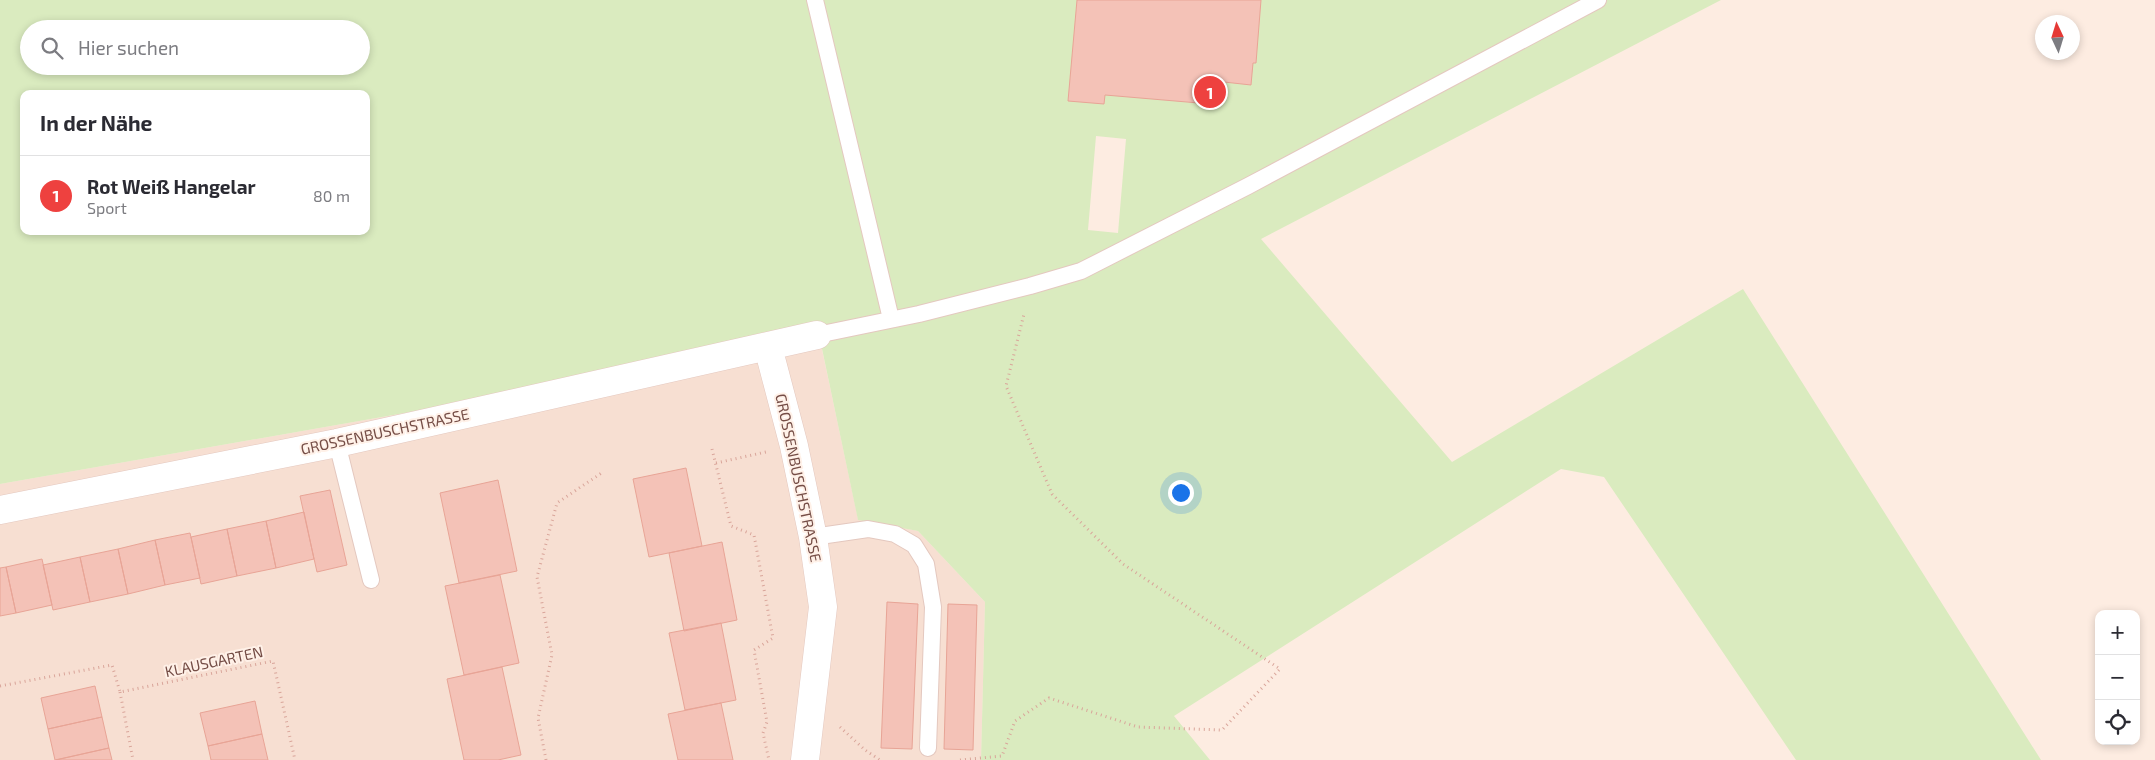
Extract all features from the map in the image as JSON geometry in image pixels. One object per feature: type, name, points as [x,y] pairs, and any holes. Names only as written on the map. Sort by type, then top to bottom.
[{"type":"street","name":"GROSSENBUSCHSTRASSE","points":[[0,510],[337,443],[817,335]]},
{"type":"street","name":"GROSSENBUSCHSTRASSE","points":[[768,347],[794,446],[813,537],[823,608],[805,760]]},
{"type":"lane","points":[[815,0],[891,319]]},
{"type":"lane","points":[[817,335],[920,314],[1030,286],[1081,270],[1248,186],[1598,0]]},
{"type":"lane","points":[[337,443],[371,580]]},
{"type":"lane","points":[[813,537],[868,530],[895,534],[914,545],[926,564],[932,607],[928,748]]},
{"type":"path","points":[[960,760],[1002,756],[1015,721],[1049,698],[1138,727],[1222,730],[1280,669],[1123,564],[1052,494],[1006,386],[1030,286]]},
{"type":"path","points":[[716,463],[794,446]]},
{"type":"path","points":[[712,449],[731,526],[754,535],[773,638],[754,650],[767,722],[763,733],[769,760]]},
{"type":"path","points":[[546,760],[538,718],[552,655],[537,577],[556,503],[603,472]]},
{"type":"path","name":"KLAUSGARTEN","points":[[120,692],[273,661],[295,760]]},
{"type":"path","points":[[0,686],[112,665],[120,692],[133,760]]},
{"type":"path","points":[[813,704],[865,750],[880,760]]},
{"type":"shaded area","points":[[817,326],[858,519],[918,531],[985,602],[981,760],[0,760],[0,484],[536,390]]},
{"type":"green space","points":[[0,0],[1721,0],[1261,239],[1452,462],[1743,289],[2041,760],[1796,760],[1604,477],[1561,469],[1174,716],[1210,760],[981,760],[985,602],[918,531],[858,520],[817,325],[536,390],[0,484]],"holes":[[[1096,136],[1126,139],[1118,233],[1088,230]]]},
{"type":"building","points":[[1077,0],[1261,0],[1256,63],[1253,63],[1251,85],[1224,82],[1222,105],[1105,95],[1104,104],[1068,101]]},
{"type":"building","points":[[686,468],[702,546],[649,557],[633,479]]},
{"type":"building","points":[[498,480],[517,571],[459,583],[440,493]]},
{"type":"building","points":[[330,490],[347,565],[317,572],[300,496]]},
{"type":"building","points":[[304,512],[314,559],[276,568],[266,521]]},
{"type":"building","points":[[266,521],[276,568],[237,576],[227,529]]},
{"type":"building","points":[[227,529],[237,576],[201,584],[191,537]]},
{"type":"building","points":[[190,533],[200,578],[165,585],[155,540]]},
{"type":"building","points":[[155,540],[165,585],[128,594],[118,549]]},
{"type":"building","points":[[722,542],[737,620],[684,631],[669,553]]},
{"type":"building","points":[[118,549],[128,594],[90,602],[80,557]]},
{"type":"building","points":[[80,557],[90,602],[53,610],[43,565]]},
{"type":"building","points":[[42,559],[52,605],[16,613],[6,567]]},
{"type":"building","points":[[6,567],[16,613],[0,616],[0,568]]},
{"type":"building","points":[[500,575],[519,663],[464,675],[445,586]]},
{"type":"building","points":[[887,602],[918,604],[912,749],[881,748]]},
{"type":"building","points":[[948,604],[977,605],[973,750],[944,749]]},
{"type":"building","points":[[721,623],[736,700],[685,710],[669,633]]},
{"type":"building","points":[[502,667],[521,755],[498,760],[464,760],[447,679]]},
{"type":"building","points":[[95,686],[102,717],[48,729],[41,698]]},
{"type":"building","points":[[255,701],[262,734],[208,746],[200,713]]},
{"type":"building","points":[[721,703],[733,760],[678,760],[668,714]]},
{"type":"building","points":[[102,717],[109,748],[55,760],[48,729]]},
{"type":"building","points":[[262,734],[268,760],[211,760],[208,746]]},
{"type":"building","points":[[109,748],[112,760],[56,760]]},
{"type":"place","name":"Rot Weiß Hangelar","points":[[1210,92]]}]
